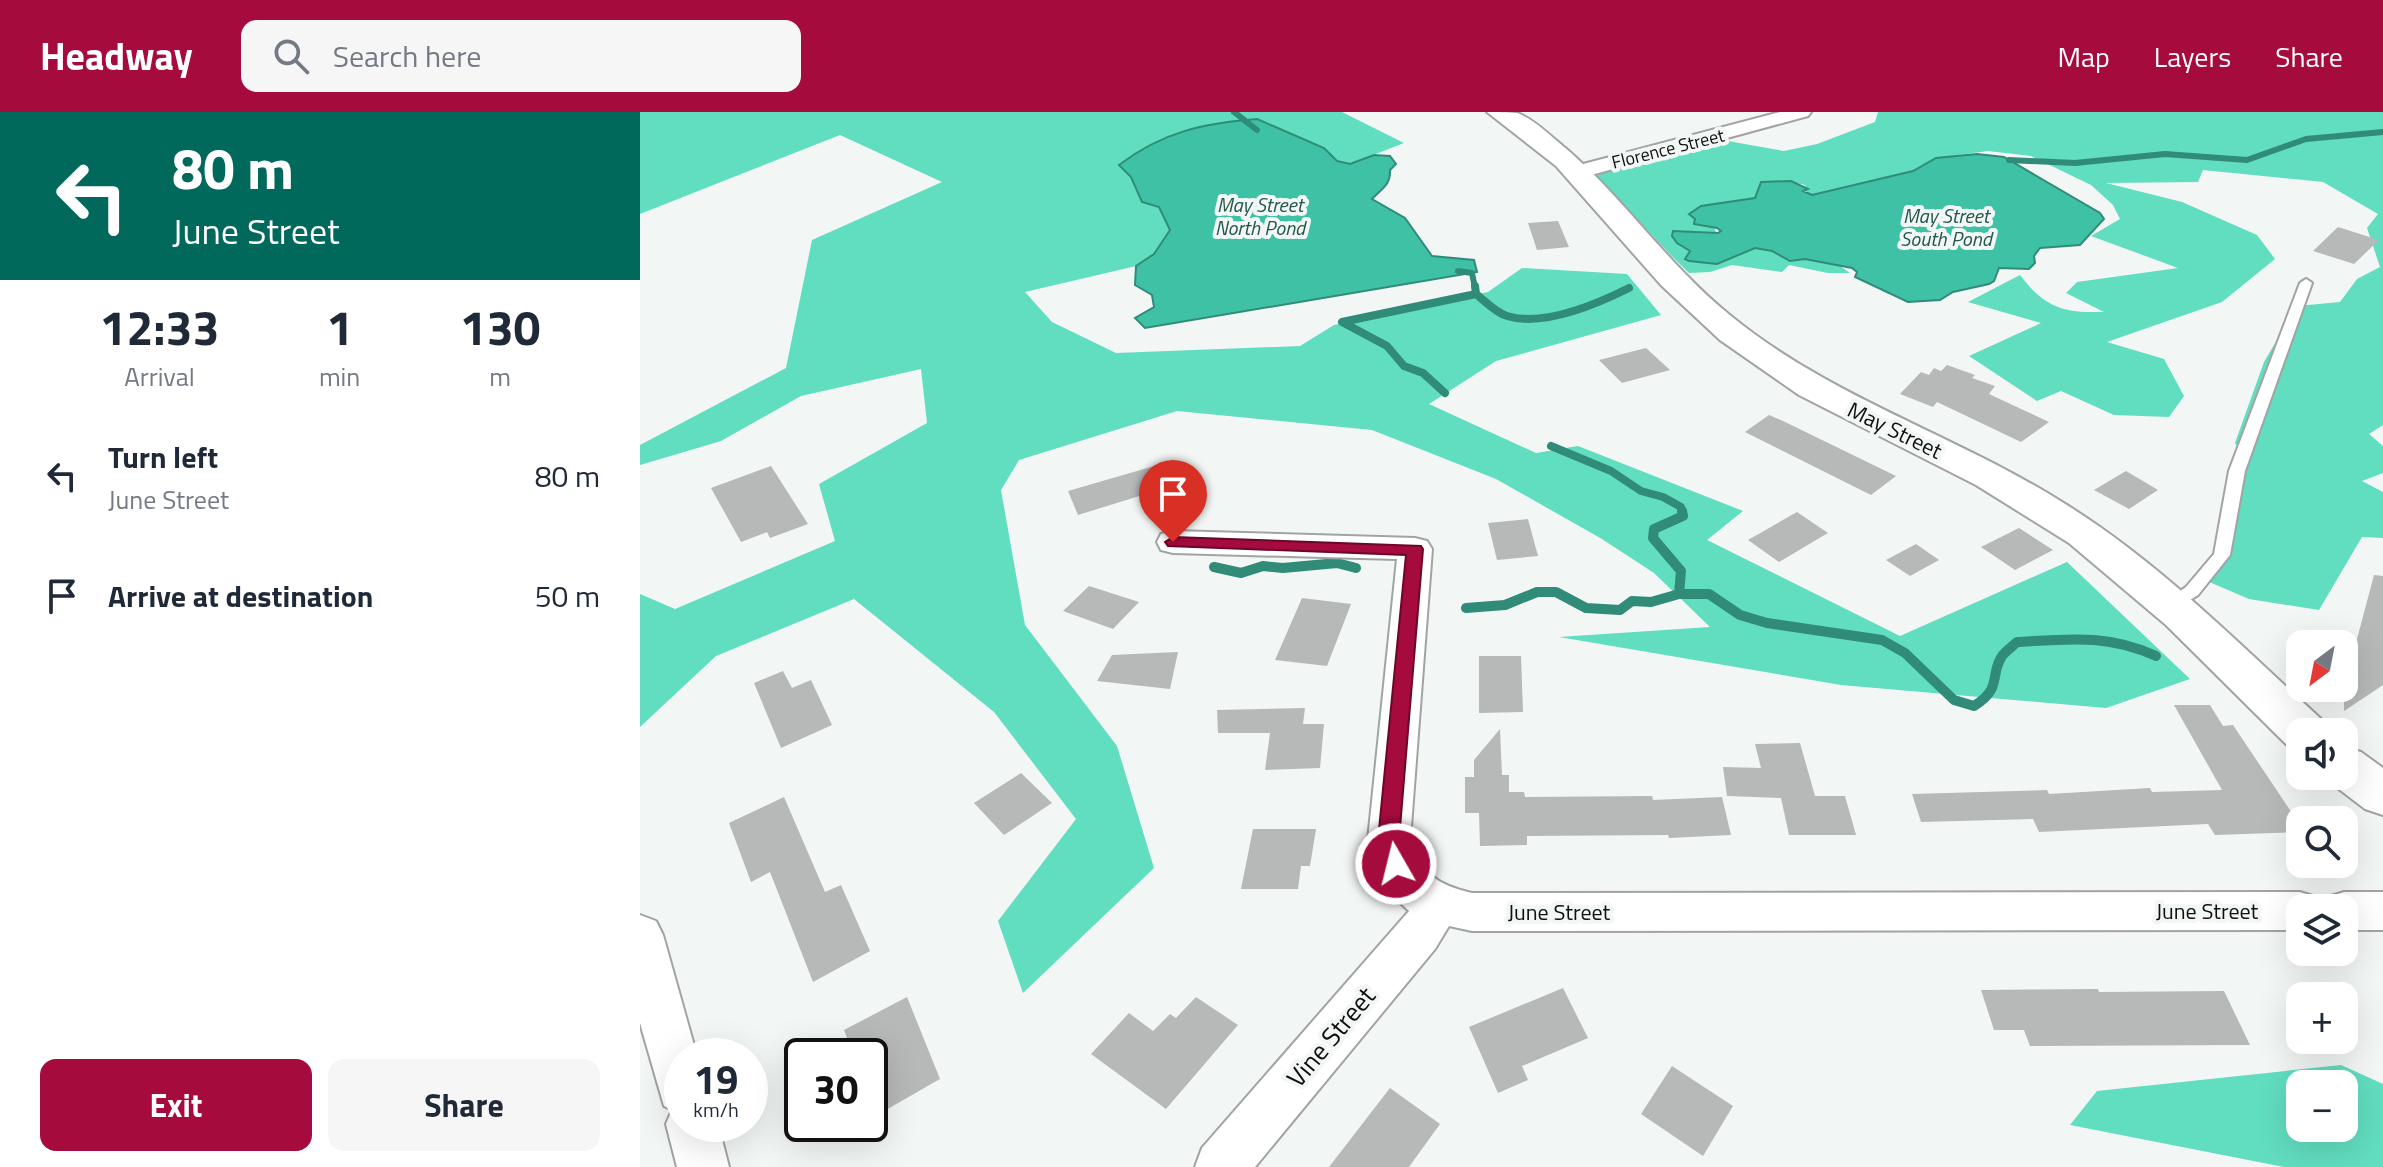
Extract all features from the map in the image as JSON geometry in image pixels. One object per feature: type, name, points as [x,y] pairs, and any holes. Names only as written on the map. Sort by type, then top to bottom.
[{"type":"street","name":"May Street","points":[[1499,112],[1544,140],[1580,172],[1672,278],[1727,330],[1812,388],[2044,508],[2116,557],[2171,604],[2289,718]]},
{"type":"street","name":"Florence Street","points":[[1580,172],[1801,112]]},
{"type":"street","name":"June Street","points":[[1173,542],[1415,549],[1389,840],[1396,864],[1410,889],[1437,905],[1472,912],[2286,911]]},
{"type":"street","points":[[2358,776],[2383,795]]},
{"type":"street","name":"Vine Street","points":[[1221,1167],[1419,935],[1437,905]]},
{"type":"street","points":[[2358,911],[2383,911]]},
{"type":"street","points":[[640,935],[668,1038]]},
{"type":"street","points":[[697,1142],[703,1167]]},
{"type":"lane","points":[[2171,604],[2192,591],[2222,555],[2237,471],[2306,283]]},
{"type":"shaded area","points":[[640,112],[1342,112],[1404,143],[1350,164],[1337,161],[1324,148],[1257,119],[1131,177],[1142,202],[1159,207],[1171,230],[1154,254],[1136,266],[1025,292],[1052,322],[1116,353],[1300,346],[1334,325],[1488,292],[1522,268],[1627,274],[1661,315],[1496,361],[1429,404],[1536,453],[1578,446],[1743,511],[1707,540],[1900,636],[2067,562],[2190,679],[2106,708],[1841,685],[1559,637],[1710,627],[1654,573],[1602,539],[1496,479],[1372,430],[1177,411],[1019,460],[1001,490],[1025,625],[1117,746],[1154,868],[1023,993],[998,921],[1076,819],[994,712],[854,599],[716,656],[640,727],[640,594],[675,609],[835,541],[819,484],[927,423],[921,369],[801,396],[721,441],[640,465],[640,445],[786,368],[812,240],[942,182],[840,135],[640,214]]},
{"type":"shaded area","points":[[1878,112],[2383,112],[2383,425],[2369,434],[2383,446],[2383,473],[2362,481],[2383,492],[2383,538],[2362,537],[2319,610],[2249,599],[2207,581],[2247,462],[2235,443],[2264,362],[2297,306],[2340,302],[2357,279],[2380,267],[2367,228],[2378,214],[2323,182],[2203,170],[2198,182],[2106,183],[2182,202],[2257,235],[2275,259],[2222,302],[2107,342],[2164,359],[2184,396],[2169,417],[2114,415],[2061,391],[2037,401],[1969,356],[2041,323],[1968,302],[2020,275],[2038,295],[2056,306],[2104,312],[2066,293],[2077,282],[2178,268],[2091,236],[2120,219],[2113,205],[2091,185],[2031,156],[1988,151],[1936,158],[1913,171],[1811,195],[1801,190],[1806,186],[1802,184],[1762,182],[1755,198],[1701,206],[1711,215],[1718,240],[1753,237],[1837,264],[1850,273],[1828,273],[1789,265],[1782,272],[1732,265],[1710,272],[1689,273],[1594,176],[1615,160],[1722,140],[1784,151],[1817,144],[1875,122]]},
{"type":"shaded area","points":[[2341,1065],[2352,1070],[2294,1070]]},
{"type":"shaded area","points":[[2286,1071],[2286,1142],[2358,1142],[2358,1073],[2383,1084],[2383,1167],[2284,1167],[2070,1125],[2097,1091]]},
{"type":"water","name":"May Street North Pond","points":[[1257,119],[1324,148],[1337,161],[1350,164],[1374,155],[1390,156],[1396,164],[1390,170],[1387,183],[1372,199],[1405,218],[1432,256],[1474,260],[1477,272],[1145,328],[1135,318],[1154,307],[1152,295],[1135,285],[1136,266],[1154,254],[1170,230],[1159,207],[1142,202],[1131,177],[1119,165],[1151,144],[1184,131]]},
{"type":"water","name":"May Street South Pond","points":[[1977,154],[2004,157],[2100,213],[2104,219],[2080,245],[2040,248],[2034,256],[2035,263],[2029,269],[1999,268],[1994,281],[1989,284],[1953,292],[1940,300],[1908,302],[1855,277],[1857,272],[1852,268],[1805,259],[1790,261],[1772,251],[1755,248],[1717,264],[1689,261],[1685,259],[1690,251],[1672,236],[1673,231],[1718,233],[1721,231],[1717,228],[1694,224],[1695,219],[1689,214],[1701,206],[1755,198],[1761,182],[1791,181],[1808,189],[1803,191],[1812,195],[1913,171],[1936,158]]},
{"type":"building","points":[[1558,221],[1569,247],[1537,250],[1528,223]]},
{"type":"building","points":[[2338,227],[2379,240],[2354,264],[2313,251]]},
{"type":"building","points":[[1646,348],[1670,370],[1622,383],[1599,360]]},
{"type":"building","points":[[1947,365],[1995,386],[1989,394],[2049,422],[2021,442],[1937,402],[1933,407],[1900,394],[1921,372],[1929,375],[1934,368],[1941,371]]},
{"type":"building","points":[[1769,415],[1896,476],[1871,495],[1745,432]]},
{"type":"building","points":[[1168,462],[1175,485],[1078,515],[1068,491]]},
{"type":"building","points":[[771,466],[808,524],[770,538],[767,532],[741,542],[711,488]]},
{"type":"building","points":[[2126,471],[2158,490],[2129,509],[2094,490]]},
{"type":"building","points":[[1797,512],[1828,533],[1779,562],[1748,540]]},
{"type":"building","points":[[1528,519],[1538,556],[1497,560],[1488,523]]},
{"type":"building","points":[[2019,528],[2053,550],[2015,570],[1981,547]]},
{"type":"building","points":[[1916,544],[1939,560],[1910,576],[1886,560]]},
{"type":"building","points":[[2374,575],[2383,576],[2383,685],[2358,702],[2358,635]]},
{"type":"building","points":[[1089,586],[1139,602],[1113,629],[1063,611]]},
{"type":"building","points":[[1302,598],[1351,604],[1327,666],[1275,660]]},
{"type":"building","points":[[1178,652],[1170,689],[1097,681],[1112,655]]},
{"type":"building","points":[[1479,656],[1521,656],[1523,712],[1479,713]]},
{"type":"building","points":[[783,671],[792,688],[811,680],[832,725],[781,748],[754,683]]},
{"type":"building","points":[[2344,702],[2358,702],[2344,711]]},
{"type":"building","points":[[2174,705],[2210,705],[2223,726],[2233,725],[2287,806],[2286,832],[2215,835],[2208,824],[2039,832],[2033,819],[1921,822],[1912,794],[2047,790],[2049,794],[2150,788],[2152,792],[2222,790]]},
{"type":"building","points":[[1305,708],[1303,724],[1324,724],[1320,768],[1265,770],[1270,733],[1218,733],[1217,710]]},
{"type":"building","points":[[1500,729],[1502,775],[1509,775],[1509,792],[1524,792],[1525,797],[1652,796],[1653,800],[1722,797],[1731,835],[1669,838],[1668,835],[1527,836],[1527,845],[1480,846],[1479,813],[1465,813],[1465,777],[1474,777],[1474,760]]},
{"type":"building","points":[[1800,743],[1815,796],[1845,796],[1856,835],[1789,835],[1781,798],[1727,796],[1723,767],[1761,768],[1755,744]]},
{"type":"building","points":[[1021,773],[1052,803],[1004,835],[974,803]]},
{"type":"building","points":[[784,797],[825,892],[841,885],[870,951],[813,982],[770,872],[751,882],[729,823]]},
{"type":"building","points":[[1253,829],[1316,829],[1310,866],[1301,866],[1298,889],[1241,889]]},
{"type":"building","points":[[1563,988],[1588,1038],[1522,1066],[1528,1080],[1498,1093],[1469,1027]]},
{"type":"building","points":[[2098,989],[2099,992],[2224,991],[2250,1045],[2030,1046],[2024,1030],[1994,1030],[1981,990]]},
{"type":"building","points":[[907,997],[940,1079],[888,1109],[888,1038],[847,1038],[844,1030]]},
{"type":"building","points":[[1196,997],[1238,1025],[1166,1109],[1091,1054],[1129,1013],[1153,1031],[1170,1014],[1176,1018]]},
{"type":"building","points":[[1672,1066],[1733,1106],[1703,1156],[1641,1114]]},
{"type":"building","points":[[1390,1088],[1440,1124],[1409,1167],[1329,1167]]},
{"type":"waterway","points":[[1234,112],[1257,130]]},
{"type":"waterway","points":[[2009,160],[2075,163],[2165,154],[2247,160],[2306,139],[2383,132]]},
{"type":"waterway","points":[[1458,271],[1472,273],[1475,288]]},
{"type":"waterway","points":[[1475,286],[1476,294]]},
{"type":"waterway","points":[[1476,294],[1503,314],[1537,319],[1586,307],[1629,288]]},
{"type":"waterway","points":[[1445,393],[1423,373],[1404,366],[1387,346],[1342,322],[1476,294]]},
{"type":"waterway","points":[[1551,446],[1611,471],[1641,491],[1663,497],[1681,507],[1682,513]]},
{"type":"waterway","points":[[1679,594],[1681,571],[1653,538],[1654,529],[1683,516],[1682,511]]},
{"type":"waterway","points":[[1214,567],[1241,573],[1263,566],[1283,568],[1337,563],[1356,568]]},
{"type":"waterway","points":[[1466,608],[1505,605],[1537,592],[1556,592],[1586,608],[1620,610],[1632,601],[1651,602],[1679,594]]},
{"type":"waterway","points":[[1679,594],[1709,594],[1740,615],[1767,623],[1882,640],[1905,653],[1954,700],[1974,706],[1989,693],[1998,663],[2017,642],[2105,641],[2156,656]]},
{"type":"route","points":[[1173,542],[1415,549],[1389,840],[1396,864]]}]
